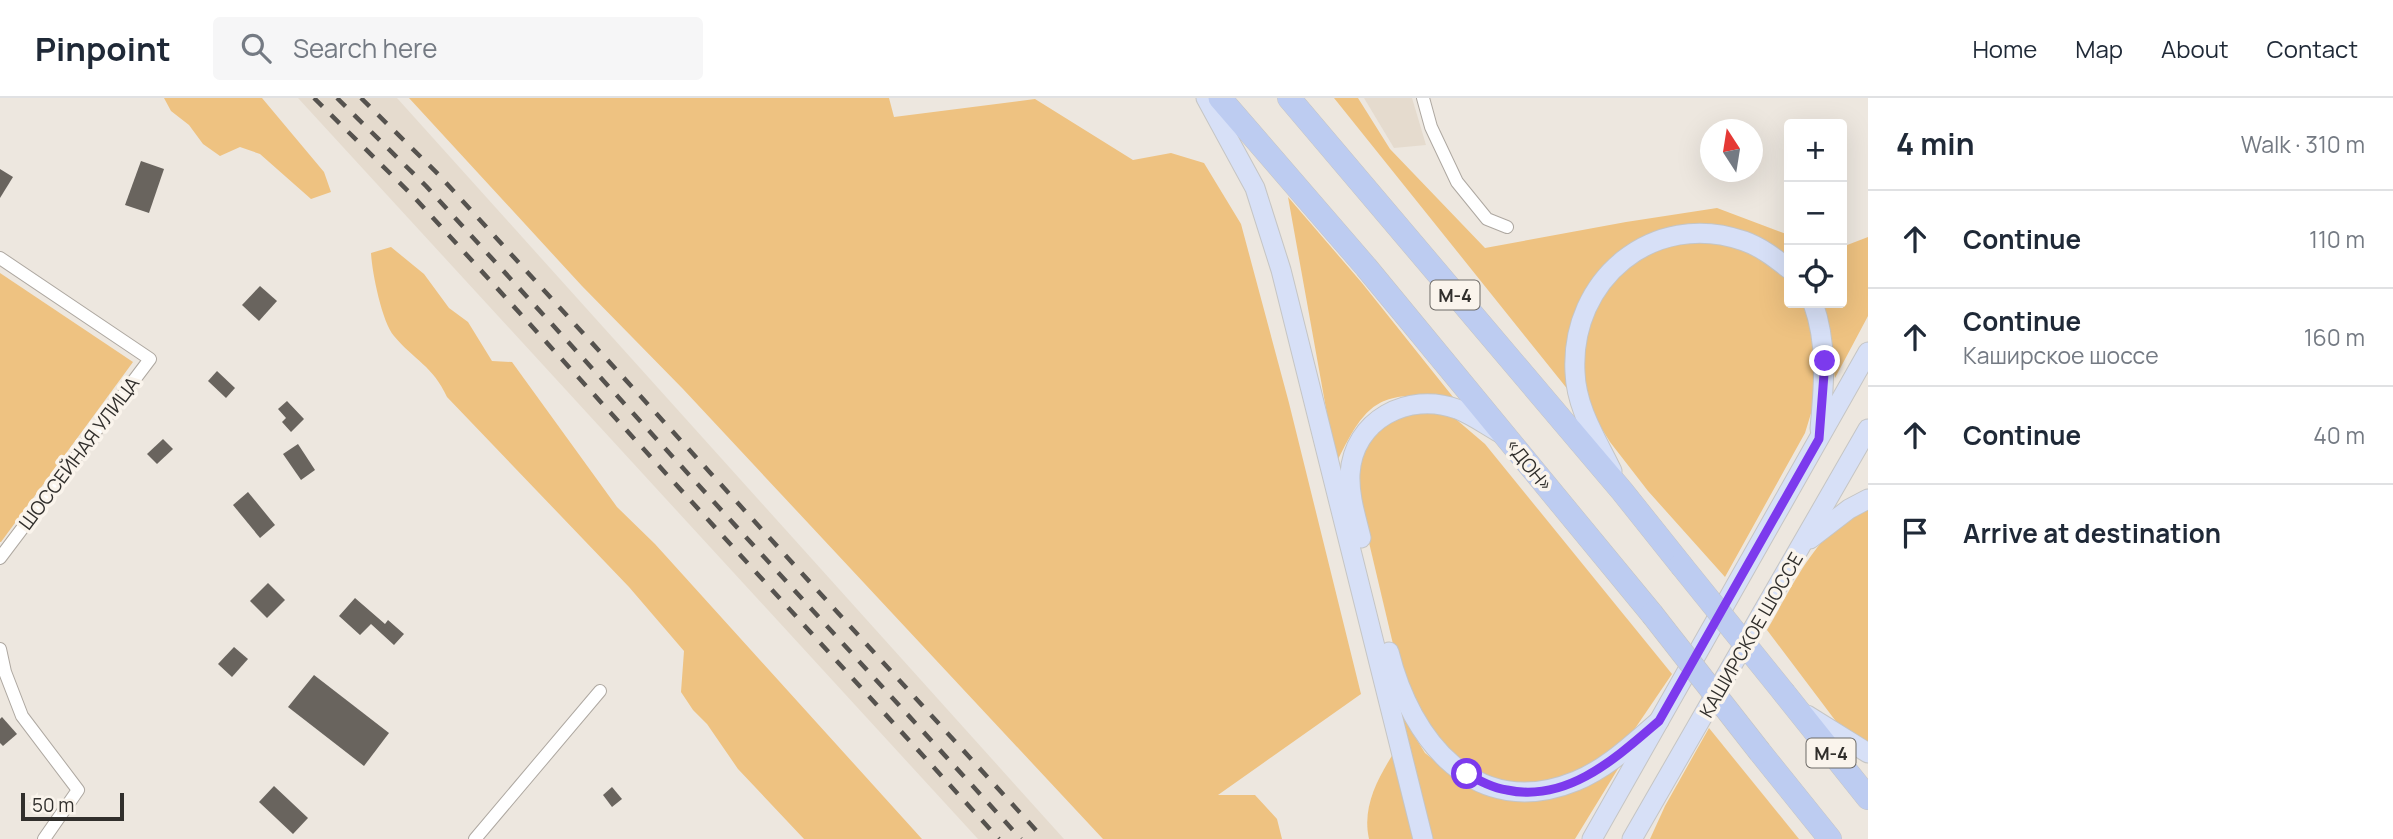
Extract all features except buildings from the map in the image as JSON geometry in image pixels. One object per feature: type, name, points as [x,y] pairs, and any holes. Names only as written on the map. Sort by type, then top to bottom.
[{"type":"highway","name":"«ДОН»","points":[[1220,98],[1366,267],[1506,436],[1652,614],[1830,839]]},
{"type":"highway","name":"М-4","points":[[1289,98],[1622,491],[1868,798]]},
{"type":"main road","points":[[1206,98],[1255,188],[1281,270],[1423,839]]},
{"type":"main road","points":[[1622,491],[1584,413],[1575,376],[1577,331],[1586,306],[1602,280],[1624,258],[1638,250],[1670,237],[1689,234],[1726,236],[1745,241],[1762,249],[1784,265]]},
{"type":"main road","points":[[1815,308],[1825,361],[1819,439]]},
{"type":"main road","name":"КАШИРСКОЕ ШОССЕ","points":[[1592,839],[1868,352]]},
{"type":"main road","points":[[1506,436],[1457,409],[1413,405],[1391,411],[1372,424],[1359,439],[1353,456],[1351,494],[1392,667],[1404,700],[1417,724],[1439,754],[1467,774],[1507,790],[1530,793],[1558,787],[1596,771],[1659,721]]},
{"type":"main road","name":"КАШИРСКОЕ ШОССЕ","points":[[1632,839],[1868,429]]},
{"type":"main road","points":[[1804,544],[1849,509],[1868,499]]},
{"type":"main road","points":[[1790,701],[1868,753]]},
{"type":"main road","points":[[1641,839],[1646,813]]},
{"type":"street","points":[[1423,98],[1431,127],[1457,182],[1488,219],[1507,227]]},
{"type":"street","name":"ШОССЕЙНАЯ УЛИЦА","points":[[0,258],[150,359],[0,558]]},
{"type":"street","points":[[0,649],[5,671],[22,716],[78,790],[44,839]]},
{"type":"street","points":[[475,839],[600,691]]},
{"type":"shaded area","points":[[164,98],[262,98],[324,172],[331,192],[311,199],[260,154],[240,147],[220,156],[203,144],[189,125],[171,111]]},
{"type":"shaded area","points":[[298,98],[397,98],[1064,839],[978,839]]},
{"type":"shaded area","points":[[409,98],[889,98],[894,117],[1035,99],[1133,160],[1171,153],[1204,163],[1241,224],[1289,403],[1361,694],[1218,795],[1255,795],[1277,819],[1282,839],[1103,839],[683,389],[582,286]]},
{"type":"shaded area","points":[[1334,98],[1358,98],[1390,149],[1485,248],[1717,208],[1784,233],[1784,256],[1757,238],[1629,246],[1608,261],[1593,281],[1569,391]]},
{"type":"shaded area","points":[[1364,98],[1412,98],[1426,145],[1394,148]]},
{"type":"shaded area","points":[[1288,197],[1362,283],[1453,397],[1408,396],[1392,398],[1379,404],[1368,412],[1358,425],[1336,464]]},
{"type":"shaded area","points":[[1868,237],[1868,316],[1835,378],[1821,308],[1847,308],[1847,245]]},
{"type":"shaded area","points":[[1688,240],[1748,249],[1784,274],[1784,308],[1809,308],[1812,319],[1816,397],[1805,433],[1725,577],[1648,491],[1610,442],[1586,398],[1581,363],[1594,304],[1632,260]]},
{"type":"shaded area","points":[[391,247],[424,274],[449,308],[468,322],[492,361],[512,362],[617,507],[655,544],[922,839],[804,839],[738,769],[681,692],[684,651],[629,587],[447,397],[436,378],[394,336],[382,309],[371,253]]},
{"type":"shaded area","points":[[0,273],[133,362],[1,542],[0,542]]},
{"type":"shaded area","points":[[1412,411],[1451,415],[1485,444],[1672,674],[1634,730],[1614,750],[1577,774],[1540,784],[1501,783],[1466,766],[1426,727],[1393,644],[1358,496],[1358,461],[1370,435]]},
{"type":"shaded area","points":[[1868,505],[1868,748],[1844,732],[1767,630],[1818,546],[1841,523]]},
{"type":"shaded area","points":[[1402,716],[1425,753],[1456,778],[1517,800],[1624,759],[1575,839],[1431,839]]},
{"type":"shaded area","points":[[1709,728],[1799,839],[1650,839],[1665,806]]},
{"type":"shaded area","points":[[1393,754],[1415,839],[1369,839],[1367,827],[1372,794]]},
{"type":"railway","points":[[314,98],[414,197],[999,839]]},
{"type":"railway","points":[[337,98],[426,186],[1021,839]]},
{"type":"railway","points":[[361,98],[438,174],[1044,839]]},
{"type":"route","points":[[1467,774],[1507,790],[1530,793],[1558,787],[1596,771],[1659,721],[1819,439],[1825,361]]}]
